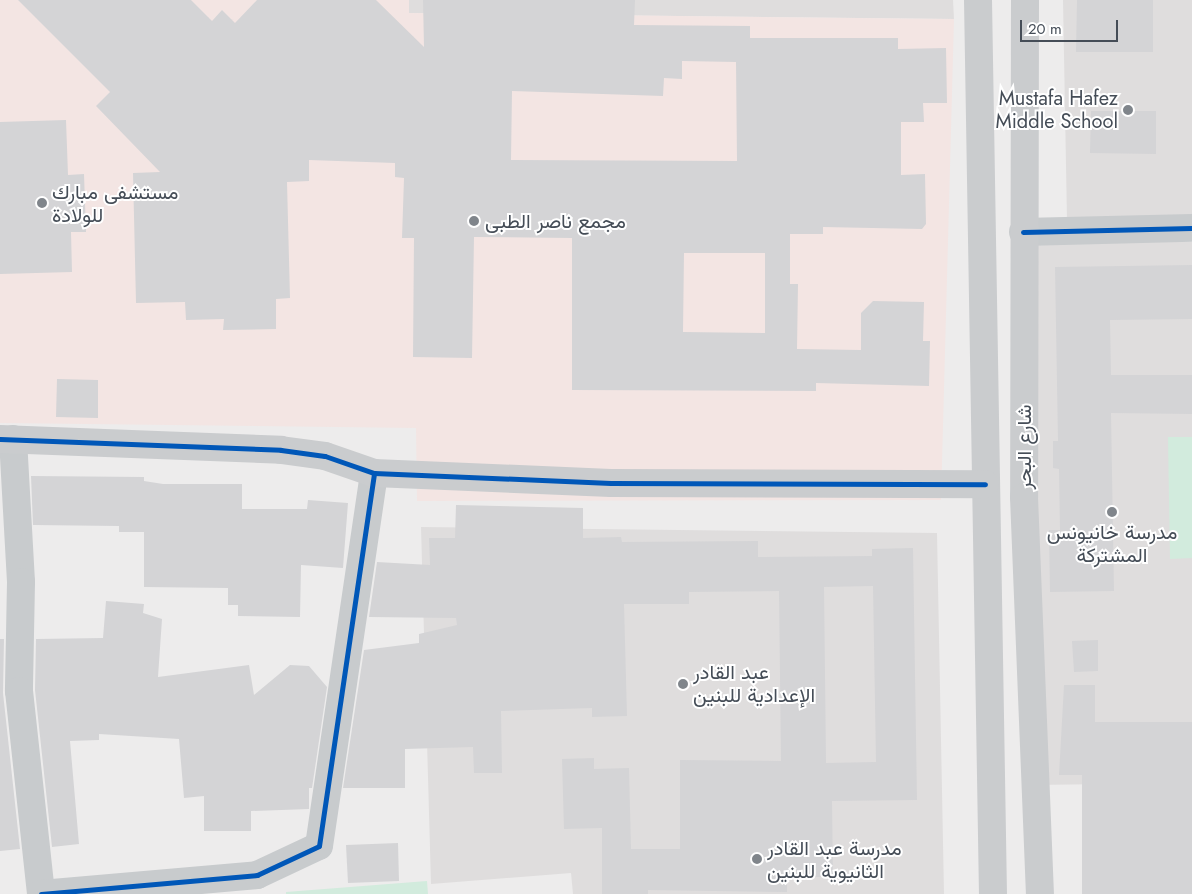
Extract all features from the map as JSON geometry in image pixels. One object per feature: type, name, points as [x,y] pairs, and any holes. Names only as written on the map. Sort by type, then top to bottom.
[{"type":"main road","name":"شارع البحر","points":[[978,0],[993,894]]},
{"type":"main road","name":"شارع البحر","points":[[1025,0],[1023,232],[1024,497],[1040,894]]},
{"type":"main road","points":[[6,439],[281,450],[325,456],[374,472],[611,483],[986,484]]},
{"type":"street","points":[[1023,232],[1192,228]]},
{"type":"street","points":[[6,439],[21,582],[19,691],[41,894],[257,885],[319,846],[374,472]]},
{"type":"shaded area","name":"مجمع ناصر الطبى","points":[[0,0],[409,0],[409,13],[954,19],[941,500],[417,501],[416,428],[0,423]]},
{"type":"shaded area","points":[[409,0],[953,0],[954,19],[408,13]]},
{"type":"shaded area","name":"Mustafa Hafez Middle School","points":[[1063,0],[1192,0],[1192,221],[1067,220]]},
{"type":"shaded area","name":"مدرسة خانيونس المشتركة","points":[[1035,241],[1192,242],[1192,783],[1030,785]]},
{"type":"shaded area","name":"عبد القادر الإعدادية للبنين","points":[[421,527],[937,533],[944,894],[573,894],[571,873],[431,884]]},
{"type":"green space","points":[[1168,437],[1192,437],[1192,558],[1170,559]]},
{"type":"green space","points":[[427,881],[428,894],[286,894],[286,892]]},
{"type":"building","points":[[18,0],[191,0],[212,21],[222,10],[235,23],[257,0],[376,0],[424,47],[423,0],[635,0],[634,25],[750,26],[750,38],[898,38],[898,49],[946,48],[947,103],[923,103],[924,122],[901,122],[901,175],[925,174],[926,224],[922,229],[823,227],[823,234],[790,234],[790,284],[798,284],[797,349],[861,350],[861,313],[873,301],[924,302],[923,341],[930,341],[929,386],[816,383],[816,391],[572,390],[572,238],[474,237],[472,358],[413,357],[414,238],[402,238],[404,178],[395,177],[395,163],[309,160],[309,181],[287,182],[290,298],[276,299],[276,329],[223,330],[224,319],[186,320],[185,302],[136,303],[133,173],[160,172],[96,106],[110,92]],"holes":[[[682,61],[736,62],[737,161],[511,160],[512,91],[663,96],[664,78],[682,79]],[[684,253],[765,253],[765,333],[683,332]]]},
{"type":"building","points":[[1077,0],[1153,0],[1153,52],[1076,52]]},
{"type":"building","points":[[1091,111],[1156,111],[1156,154],[1090,153]]},
{"type":"building","name":"مستشفى مبارك للولادة","points":[[66,120],[68,175],[84,174],[86,232],[71,232],[72,272],[0,274],[0,122]]},
{"type":"building","points":[[1192,265],[1192,319],[1110,320],[1111,375],[1192,375],[1192,414],[1111,413],[1114,591],[1050,592],[1049,530],[1060,530],[1059,469],[1053,468],[1053,441],[1058,441],[1055,267]]},
{"type":"building","points":[[57,379],[98,380],[98,418],[56,417]]},
{"type":"building","points":[[31,476],[144,477],[144,481],[163,484],[242,484],[242,509],[307,509],[308,500],[348,503],[343,568],[301,565],[300,617],[238,616],[238,605],[228,605],[228,588],[144,587],[144,532],[119,532],[119,526],[33,525]]},
{"type":"building","points":[[456,505],[583,508],[583,538],[621,537],[622,542],[758,541],[758,557],[872,556],[872,549],[913,548],[917,800],[832,801],[833,877],[787,877],[787,892],[648,890],[648,894],[602,894],[602,828],[564,829],[562,759],[594,758],[594,769],[629,768],[631,849],[680,849],[680,760],[781,761],[779,591],[689,592],[689,604],[624,604],[627,716],[592,717],[592,708],[501,711],[502,773],[474,773],[473,747],[405,749],[405,788],[343,788],[364,650],[419,643],[419,634],[457,625],[456,618],[369,617],[377,562],[430,565],[429,538],[455,538]],"holes":[[[873,586],[876,762],[826,763],[824,587]]]},
{"type":"building","points":[[106,601],[144,604],[143,613],[162,619],[158,677],[249,665],[254,695],[290,665],[309,666],[327,687],[312,788],[309,788],[309,809],[251,811],[251,831],[204,831],[204,796],[184,798],[179,739],[99,734],[99,740],[70,741],[79,844],[52,847],[35,690],[36,639],[103,638]]},
{"type":"building","points":[[0,639],[4,639],[3,693],[20,849],[0,851]]},
{"type":"building","points":[[1098,640],[1098,671],[1074,672],[1072,641]]},
{"type":"building","points":[[1064,685],[1095,685],[1095,722],[1192,722],[1192,894],[1082,894],[1082,775],[1059,775]]},
{"type":"building","points":[[398,843],[399,881],[348,883],[346,845]]},
{"type":"cycle path","points":[[1023,232],[1192,228]]},
{"type":"cycle path","points":[[0,439],[281,450],[325,456],[374,473],[611,483],[985,484]]},
{"type":"cycle path","points":[[41,894],[257,875],[319,846],[374,473]]},
{"type":"place","name":"Mustafa Hafez Middle School","points":[[1128,110]]},
{"type":"place","name":"مستشفى مبارك للولادة","points":[[42,203]]},
{"type":"place","name":"مجمع ناصر الطبى","points":[[474,221]]},
{"type":"place","name":"مدرسة خانيونس المشتركة","points":[[1112,512]]},
{"type":"place","name":"عبد القادر الإعدادية للبنين","points":[[683,684]]},
{"type":"place","name":"مدرسة عبد القادر الثانيوية للبنين","points":[[757,859]]}]
